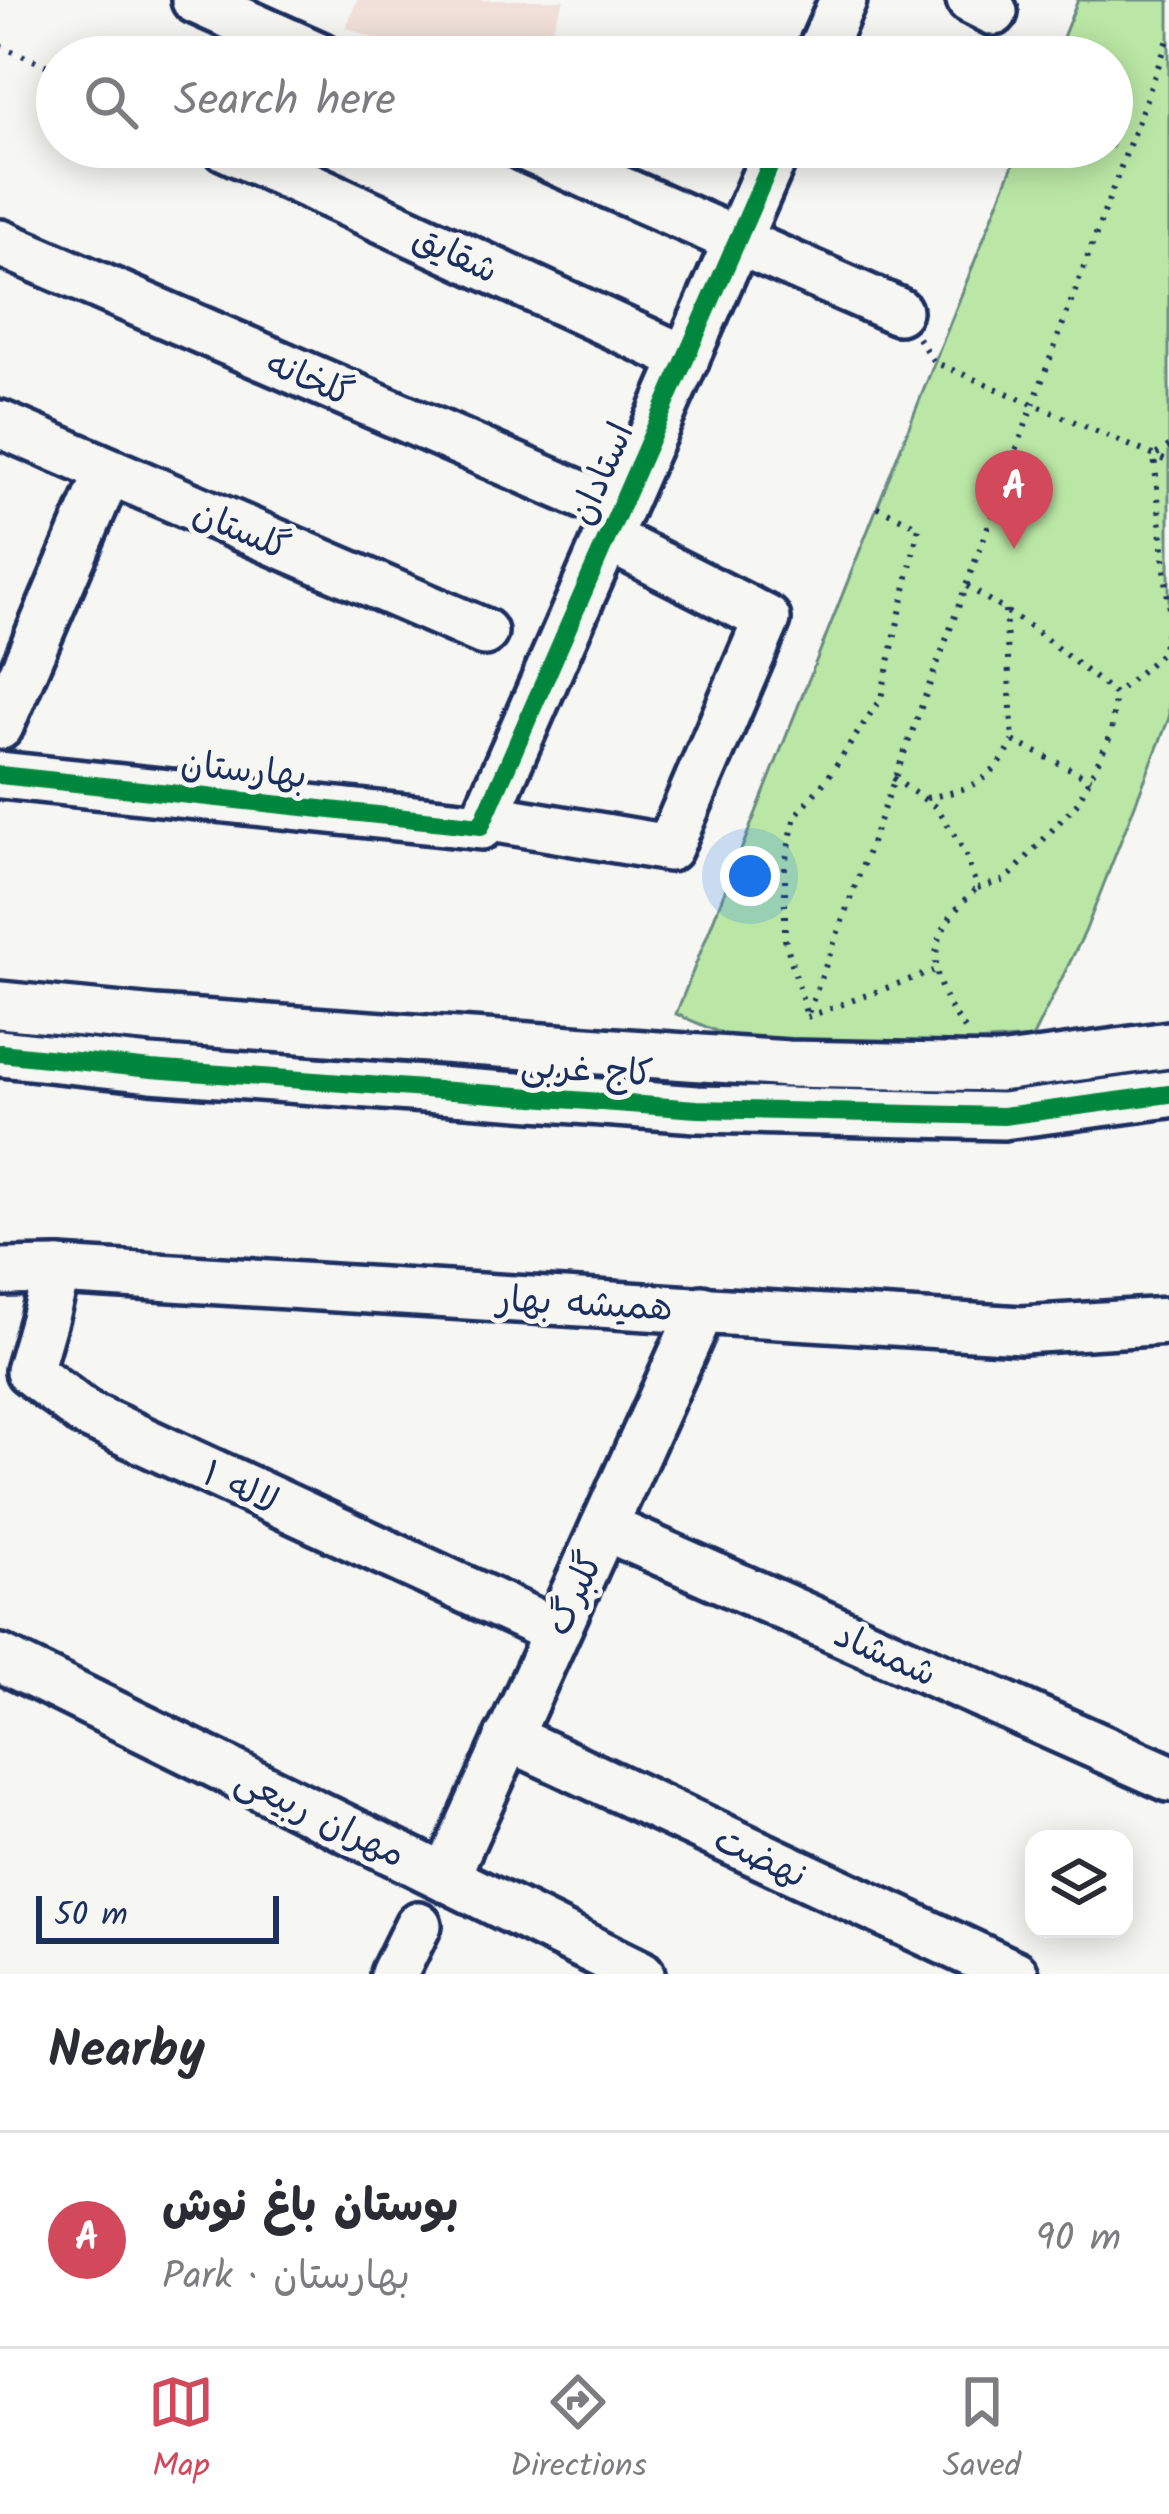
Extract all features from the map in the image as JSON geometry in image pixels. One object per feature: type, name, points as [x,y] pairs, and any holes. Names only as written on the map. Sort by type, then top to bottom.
[{"type":"street","points":[[195,0],[275,36]]},
{"type":"street","points":[[827,36],[843,0]]},
{"type":"street","name":"شقایق","points":[[271,168],[686,359]]},
{"type":"street","points":[[570,168],[898,311]]},
{"type":"street","name":"استادان","points":[[483,822],[769,168]]},
{"type":"street","name":"گلخانه","points":[[0,243],[614,524]]},
{"type":"street","name":"گلستان","points":[[0,424],[484,632]]},
{"type":"street","points":[[0,726],[18,632],[108,473]]},
{"type":"street","name":"بهارستان","points":[[0,775],[483,822],[670,848],[766,619],[614,524]]},
{"type":"street","name":"کاج غربی","points":[[0,1005],[700,1060],[999,1068],[1169,1045]]},
{"type":"street","points":[[136,1067],[139,1018]]},
{"type":"street","name":"کاج غربی","points":[[0,1053],[697,1109],[1003,1116],[1169,1094]]},
{"type":"street","points":[[697,1109],[700,1060]]},
{"type":"street","name":"همیشه بهار","points":[[0,1272],[58,1271],[1022,1330],[1169,1321]]},
{"type":"street","name":"لاله ۱","points":[[58,1271],[29,1371],[84,1413],[555,1631]]},
{"type":"street","name":"گلبرگ","points":[[446,1877],[702,1309]]},
{"type":"street","name":"شمشاد","points":[[604,1527],[1169,1778]]},
{"type":"street","name":"مهران ربیعی","points":[[0,1658],[641,1974]]},
{"type":"street","name":"نهضت","points":[[508,1737],[1015,1974]]},
{"type":"street","points":[[394,1974],[418,1925]]},
{"type":"path","points":[[1133,135],[1169,38]]},
{"type":"path","points":[[0,46],[36,61]]},
{"type":"path","points":[[807,1016],[1121,168]]},
{"type":"path","points":[[934,362],[1169,462]]},
{"type":"path","points":[[1154,456],[1169,446]]},
{"type":"path","points":[[1154,456],[1169,610]]},
{"type":"path","points":[[807,1016],[785,939],[785,862],[795,816],[827,779],[881,698],[919,527],[877,507]]},
{"type":"path","points":[[967,586],[1115,694]]},
{"type":"path","points":[[922,798],[983,782],[1004,760],[1012,740],[1005,610]]},
{"type":"path","points":[[977,1041],[947,1003],[934,971],[941,932],[951,911],[977,887],[1006,880],[1078,802],[1111,735],[1115,694],[1162,653],[1169,621]]},
{"type":"path","points":[[1012,740],[1091,778]]},
{"type":"path","points":[[893,778],[937,808],[964,850],[977,887]]},
{"type":"path","points":[[807,1016],[934,971]]},
{"type":"shaded area","points":[[357,0],[564,0],[549,36],[367,36],[346,27]]},
{"type":"green space","points":[[1078,0],[1169,0],[1169,718],[1085,932],[1032,1038],[774,1056],[676,1014],[1012,168],[1133,168],[1133,36],[1063,36]]},
{"type":"cycle path","points":[[0,775],[481,826],[769,168]]},
{"type":"cycle path","points":[[0,1053],[151,1069],[697,1109],[1003,1116],[1169,1094]]},
{"type":"place","name":"بوستان باغ نوش","points":[[1014,549]]}]
